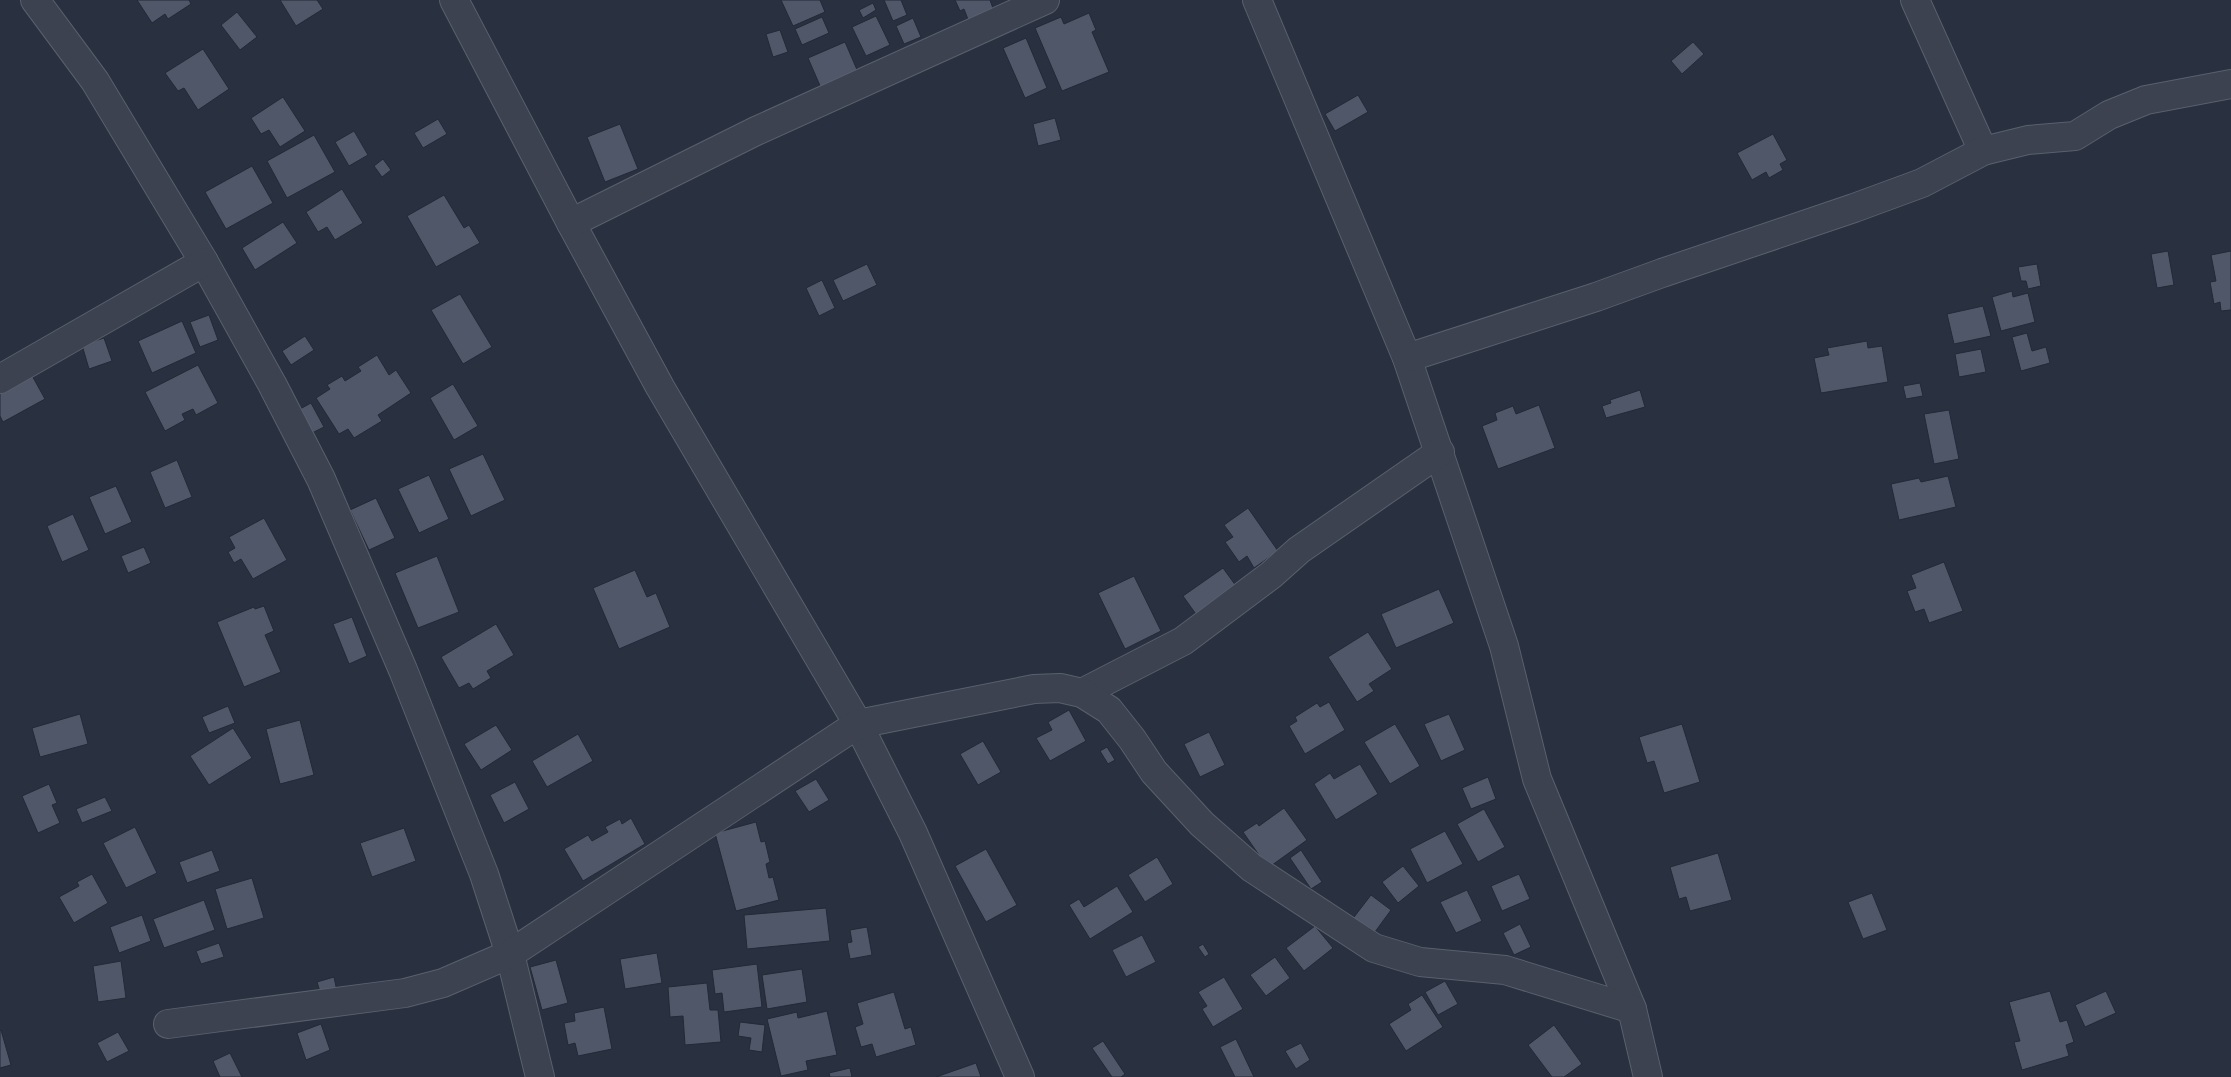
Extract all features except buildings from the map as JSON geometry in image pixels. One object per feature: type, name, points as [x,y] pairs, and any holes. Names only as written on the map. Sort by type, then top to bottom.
[{"type":"street","points":[[36,0],[95,81],[204,262],[272,384],[321,479],[403,670],[484,874],[510,954],[540,1077]]},
{"type":"street","points":[[454,0],[571,223],[715,482],[858,724],[913,833],[1020,1077]]},
{"type":"street","points":[[571,223],[756,131],[1045,0]]},
{"type":"street","points":[[1257,0],[1407,358],[1504,646],[1537,779],[1632,1009],[1642,1075]]},
{"type":"street","points":[[1916,0],[1982,151]]},
{"type":"street","points":[[1407,358],[1596,297],[1922,184],[1982,151],[2028,140],[2074,136],[2109,116],[2146,100],[2230,90]]},
{"type":"street","points":[[0,380],[204,262]]},
{"type":"street","points":[[1082,693],[1183,640],[1271,575],[1298,550],[1440,452]]},
{"type":"street","points":[[168,1024],[406,993],[443,983],[510,954],[858,724],[1034,689],[1060,688],[1082,693],[1109,710],[1132,739],[1154,772],[1202,824],[1252,868],[1374,948],[1420,962],[1505,970],[1632,1009]]}]
